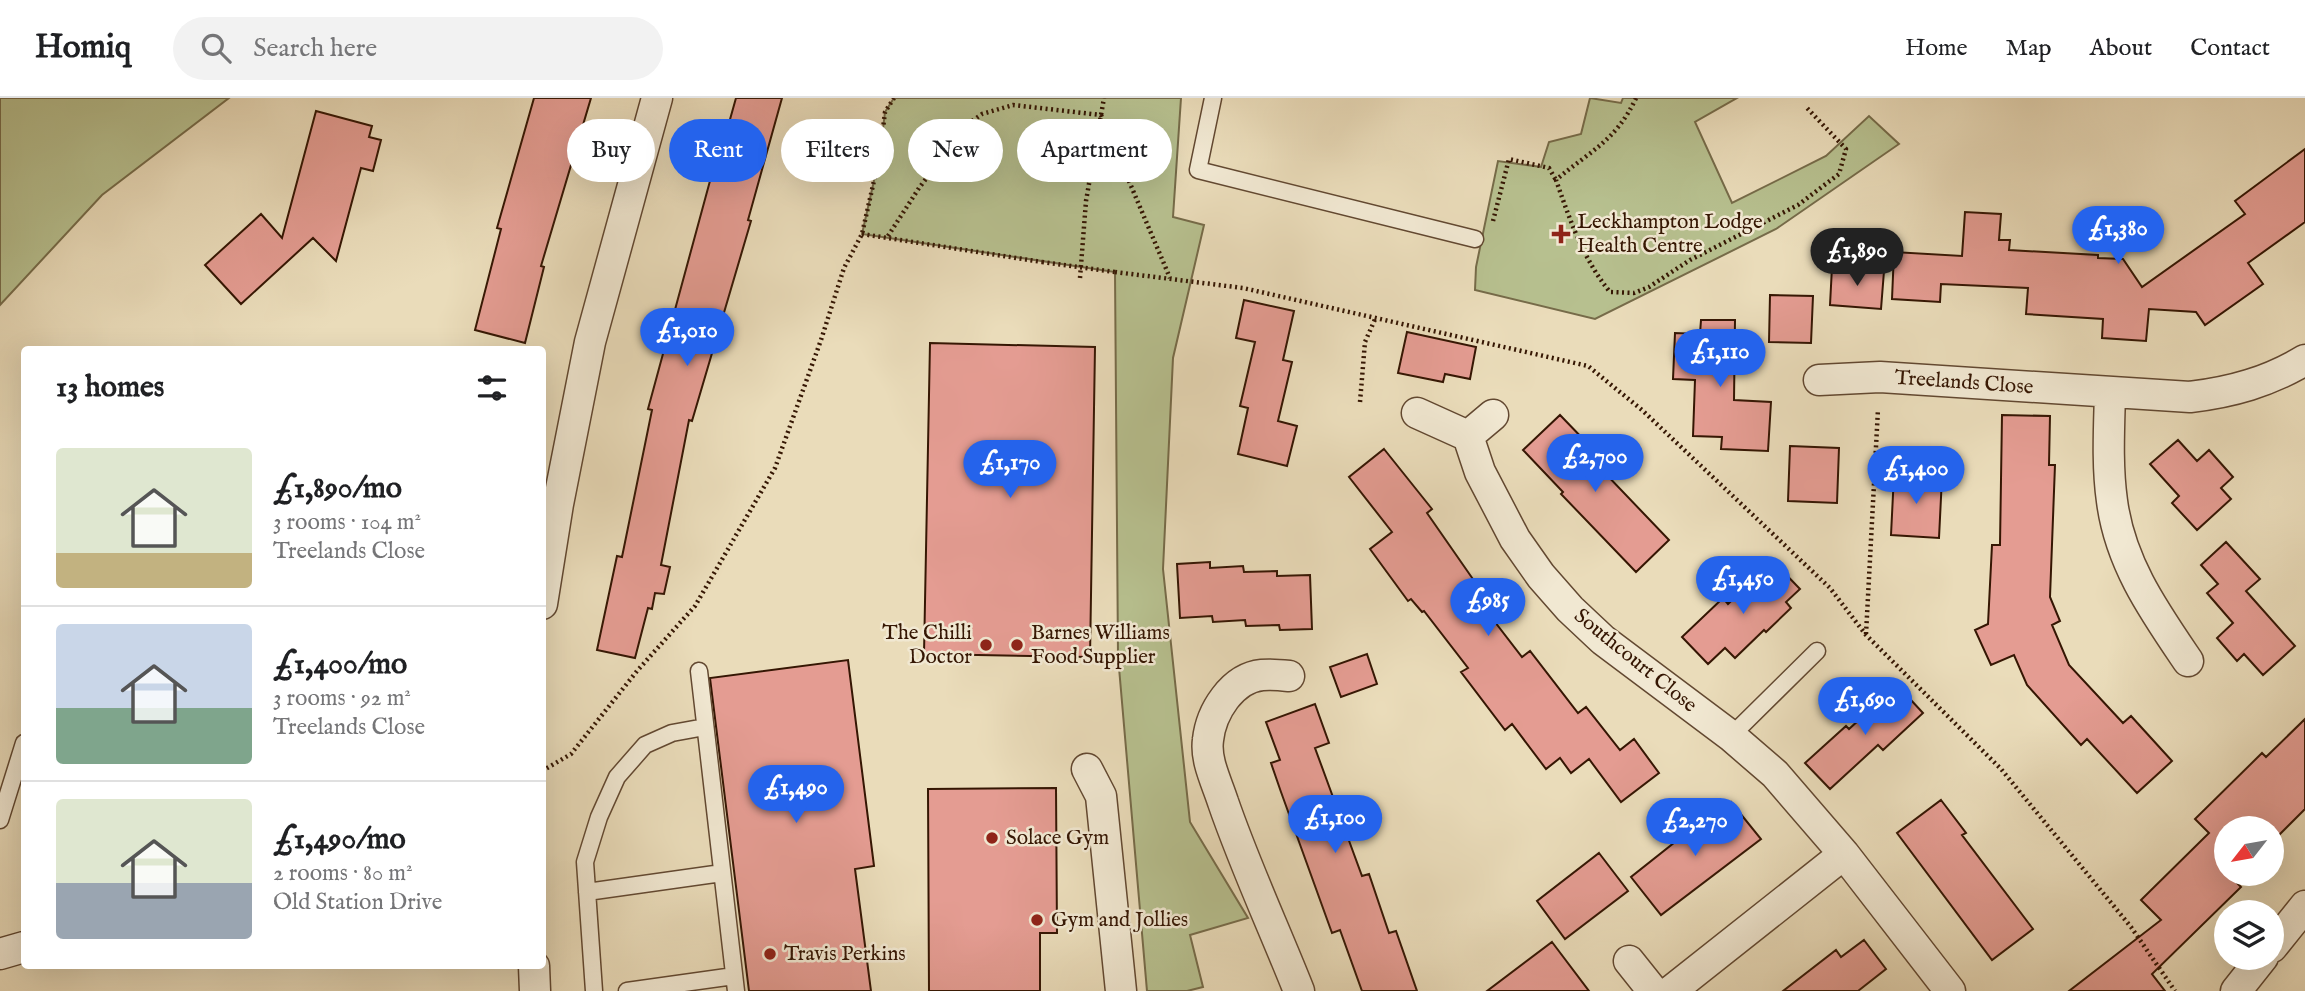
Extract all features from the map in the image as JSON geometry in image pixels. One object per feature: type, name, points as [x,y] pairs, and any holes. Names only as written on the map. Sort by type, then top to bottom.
[{"type":"street","points":[[546,579],[590,342],[657,98]]},
{"type":"street","name":"Treelands Close","points":[[1819,380],[1880,377],[2190,397],[2220,394],[2251,386],[2284,373],[2305,360]]},
{"type":"street","points":[[2109,393],[2109,473],[2118,530],[2126,558],[2141,589],[2188,661]]},
{"type":"street","points":[[1417,413],[1468,436],[1493,415]]},
{"type":"street","name":"Southcourt Close","points":[[1468,436],[1480,472],[1515,539],[1541,576],[1570,609],[1603,640],[1731,736],[1775,774],[1844,854],[1950,991]]},
{"type":"street","points":[[1289,676],[1261,675],[1243,680],[1216,713],[1207,743],[1212,770],[1242,859],[1299,991]]},
{"type":"street","points":[[1087,769],[1101,796],[1121,991]]},
{"type":"street","points":[[1671,991],[1844,854]]},
{"type":"street","points":[[2284,932],[2305,906]]},
{"type":"street","points":[[0,954],[21,948]]},
{"type":"street","points":[[1629,961],[1653,991]]},
{"type":"street","points":[[534,969],[535,991]]},
{"type":"street","points":[[2236,991],[2253,970]]},
{"type":"lane","points":[[1213,98],[1198,170],[1475,239]]},
{"type":"lane","points":[[1731,736],[1817,651]]},
{"type":"lane","points":[[627,991],[735,983],[699,671]]},
{"type":"lane","points":[[594,991],[586,862],[599,817],[617,777],[645,745],[672,733],[705,727]]},
{"type":"lane","points":[[0,820],[21,753]]},
{"type":"lane","points":[[587,892],[722,873]]},
{"type":"path","points":[[546,769],[571,754],[637,671],[695,606],[775,468],[844,268],[862,234],[880,154],[885,112],[894,98]]},
{"type":"path","points":[[1080,278],[1086,201],[1104,98]]},
{"type":"path","points":[[1636,98],[1622,125],[1599,147],[1556,180],[1580,246],[1595,275],[1609,292],[1623,294],[1649,287],[1690,260],[1798,205],[1839,174],[1846,149],[1808,108]]},
{"type":"path","points":[[888,236],[919,188],[968,124],[982,114],[1013,105],[1101,115]]},
{"type":"path","points":[[1101,115],[1171,278]]},
{"type":"path","points":[[862,234],[1242,288],[1588,366],[1642,410],[1830,588],[1866,635],[2001,769],[2131,927],[2175,991]]},
{"type":"path","points":[[1360,402],[1365,342],[1376,317]]},
{"type":"path","points":[[1866,635],[1880,377]]},
{"type":"green space","points":[[0,98],[229,98],[102,195],[0,305]]},
{"type":"green space","points":[[894,98],[1181,98],[1173,217],[1204,225],[1173,358],[1163,569],[1190,822],[1248,918],[1190,935],[1203,987],[1187,991],[1147,991],[1118,656],[1115,272],[862,234],[874,182],[894,182],[894,119],[884,119],[885,112]]},
{"type":"green space","points":[[1590,98],[1621,103],[1623,98],[1737,98],[1695,122],[1732,203],[1826,156],[1869,116],[1899,144],[1776,229],[1595,319],[1475,290],[1476,267],[1498,161],[1541,167],[1549,142],[1581,134]]},
{"type":"building","points":[[534,98],[591,98],[585,119],[567,119],[567,179],[541,266],[544,267],[525,343],[475,330],[501,229],[497,228]]},
{"type":"building","points":[[736,98],[782,98],[767,152],[767,119],[730,119]]},
{"type":"building","points":[[316,111],[372,126],[369,137],[381,140],[373,171],[361,168],[336,261],[313,238],[241,304],[205,265],[261,214],[282,238]]},
{"type":"building","points":[[2305,149],[2305,222],[2248,263],[2263,284],[2205,325],[2196,312],[2149,309],[2146,341],[2102,338],[2103,319],[2026,314],[2028,288],[1941,284],[1940,302],[1892,299],[1894,252],[1962,256],[1965,212],[2001,214],[1999,240],[2010,240],[2009,250],[2123,259],[2142,287],[2245,214],[2235,201]]},
{"type":"building","points":[[710,182],[759,182],[748,220],[751,221],[692,421],[689,420],[661,565],[670,567],[664,594],[655,593],[652,609],[648,608],[635,658],[597,650],[617,556],[622,557],[652,410],[648,409]]},
{"type":"building","points":[[1832,267],[1884,271],[1881,309],[1830,305]]},
{"type":"building","points":[[1770,295],[1813,296],[1811,343],[1769,342]]},
{"type":"building","points":[[1244,300],[1294,311],[1283,360],[1292,362],[1278,421],[1297,426],[1287,466],[1238,454],[1248,408],[1240,406],[1255,342],[1236,338]]},
{"type":"building","points":[[1701,320],[1735,320],[1734,400],[1771,402],[1768,451],[1721,449],[1722,437],[1693,436],[1695,380],[1673,379],[1675,333],[1700,334]]},
{"type":"building","points":[[1407,332],[1476,347],[1470,379],[1445,374],[1443,382],[1398,373]]},
{"type":"building","points":[[930,343],[1095,347],[1090,657],[924,654]]},
{"type":"building","points":[[1560,415],[1587,443],[1581,448],[1669,540],[1636,572],[1523,450]]},
{"type":"building","points":[[2002,415],[2050,416],[2049,465],[2055,465],[2050,597],[2060,621],[2052,625],[2069,665],[2123,723],[2131,716],[2172,761],[2137,793],[2087,739],[2081,745],[2027,685],[2014,655],[1991,665],[1975,630],[1988,624],[1992,545],[2000,545]]},
{"type":"building","points":[[2178,440],[2197,461],[2209,450],[2233,477],[2221,488],[2231,499],[2197,530],[2172,503],[2179,496],[2150,464]]},
{"type":"building","points":[[1790,446],[1839,448],[1837,503],[1788,501]]},
{"type":"building","points":[[1384,449],[1432,509],[1427,513],[1484,595],[1478,600],[1522,657],[1530,651],[1578,713],[1586,707],[1620,750],[1634,739],[1659,773],[1621,802],[1589,759],[1571,773],[1560,758],[1546,769],[1512,724],[1505,730],[1461,672],[1468,668],[1424,611],[1411,599],[1408,601],[1370,549],[1392,532],[1349,477]]},
{"type":"building","points":[[1894,474],[1942,477],[1939,538],[1891,535]]},
{"type":"building","points":[[2226,542],[2260,579],[2246,591],[2295,646],[2263,675],[2244,654],[2237,661],[2217,638],[2233,623],[2207,593],[2218,584],[2201,565]]},
{"type":"building","points":[[1773,561],[1800,589],[1786,602],[1791,608],[1735,658],[1725,648],[1708,664],[1682,637],[1723,598],[1728,604]]},
{"type":"building","points":[[1210,562],[1210,568],[1243,566],[1244,572],[1277,571],[1277,576],[1310,575],[1312,629],[1280,630],[1279,625],[1246,626],[1245,620],[1213,622],[1212,616],[1180,618],[1177,564]]},
{"type":"building","points":[[1367,654],[1377,684],[1341,697],[1330,667]]},
{"type":"building","points":[[848,660],[874,866],[855,869],[871,991],[749,991],[710,678]]},
{"type":"building","points":[[1897,685],[1923,713],[1883,750],[1878,745],[1830,789],[1805,763],[1846,726],[1849,729]]},
{"type":"building","points":[[1315,704],[1329,743],[1315,748],[1362,876],[1369,874],[1389,933],[1396,931],[1417,991],[1362,991],[1340,930],[1332,933],[1281,792],[1271,763],[1280,760],[1266,722]]},
{"type":"building","points":[[2305,719],[2305,809],[2284,830],[2284,816],[2214,816],[2214,886],[2241,887],[2228,900],[2214,900],[2214,913],[2152,974],[2165,991],[2069,991],[2161,920],[2141,900],[2209,833],[2195,819],[2262,753],[2266,757]]},
{"type":"building","name":"Solace Gym","points":[[1056,788],[1057,933],[1040,933],[1040,991],[929,991],[928,789]]},
{"type":"building","points":[[1941,800],[1966,833],[1962,835],[2033,929],[1992,960],[1897,833]]},
{"type":"building","points":[[1731,802],[1761,839],[1661,915],[1631,877],[1694,827],[1696,830]]},
{"type":"building","points":[[1599,853],[1628,891],[1565,939],[1537,901]]},
{"type":"building","points":[[1864,940],[1886,969],[1858,991],[1783,991],[1836,950],[1841,957]]},
{"type":"building","points":[[1552,942],[1589,991],[1487,991]]},
{"type":"place","name":"Leckhampton Lodge Health Centre","points":[[1561,234]]},
{"type":"place","name":"The Chilli Doctor","points":[[986,645]]},
{"type":"place","name":"Barnes Williams Food Supplier","points":[[1017,645]]},
{"type":"place","name":"Solace Gym","points":[[992,838]]},
{"type":"place","name":"Gym and Jollies","points":[[1037,920]]},
{"type":"place","name":"Travis Perkins","points":[[770,954]]}]
